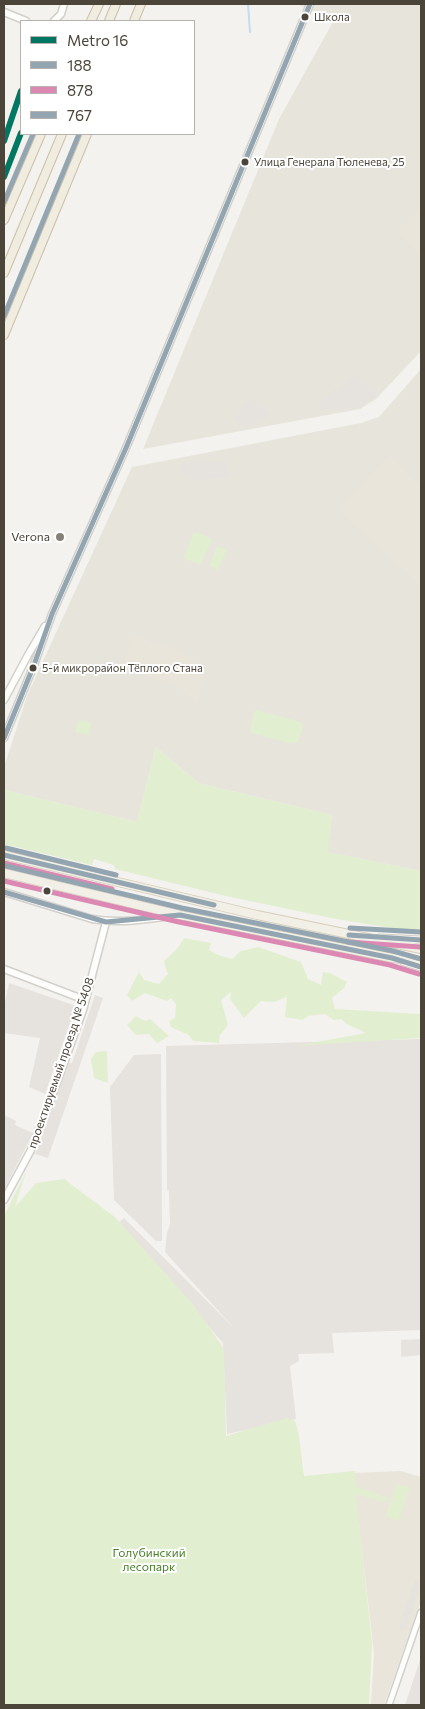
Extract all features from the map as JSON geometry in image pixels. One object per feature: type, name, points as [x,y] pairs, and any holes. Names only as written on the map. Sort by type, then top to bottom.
[{"type":"highway","points":[[91,20],[99,4]]},
{"type":"highway","points":[[109,20],[116,4]]},
{"type":"highway","points":[[134,20],[141,4]]},
{"type":"highway","points":[[4,220],[40,135]]},
{"type":"highway","points":[[4,274],[62,135]]},
{"type":"highway","points":[[4,334],[87,135]]},
{"type":"main road","points":[[4,855],[248,913],[421,949]]},
{"type":"main road","points":[[4,873],[180,915],[392,958],[421,961]]},
{"type":"main road","points":[[355,936],[421,940]]},
{"type":"main road","points":[[392,958],[421,967]]},
{"type":"street","points":[[55,20],[64,4]]},
{"type":"street","points":[[4,738],[34,665],[52,614],[126,448],[310,4]]},
{"type":"street","points":[[4,12],[24,20]]},
{"type":"street","points":[[4,700],[52,614]]},
{"type":"street","points":[[4,892],[106,922],[180,915]]},
{"type":"street","name":"проектируемый проезд № 5408","points":[[4,1200],[32,1150],[85,1000],[106,922]]},
{"type":"street","points":[[4,969],[85,1000]]},
{"type":"street","points":[[389,1705],[421,1612]]},
{"type":"shaded area","points":[[297,4],[421,4],[421,351],[376,399],[360,409],[143,449],[279,119],[334,20]]},
{"type":"shaded area","points":[[421,207],[421,255],[397,232]]},
{"type":"shaded area","name":"5-й микрорайон Тёплого Стана","points":[[421,369],[421,871],[327,852],[332,815],[198,783],[156,747],[137,822],[4,790],[4,767],[27,696],[132,467],[361,423],[379,417]]},
{"type":"shaded area","points":[[354,374],[376,393],[362,407],[318,410],[316,407]]},
{"type":"shaded area","points":[[249,397],[270,413],[264,419],[244,426],[233,419]]},
{"type":"shaded area","points":[[390,455],[421,485],[421,581],[418,585],[338,509]]},
{"type":"shaded area","points":[[227,461],[231,476],[199,480],[179,474],[183,463]]},
{"type":"shaded area","points":[[132,636],[182,651],[204,669],[198,703],[171,684],[122,668]]},
{"type":"shaded area","points":[[9,983],[76,1006],[45,1094],[29,1087],[40,1038],[4,1033],[4,1007]]},
{"type":"shaded area","points":[[95,995],[103,998],[48,1158],[35,1154],[69,1063],[72,1063]]},
{"type":"shaded area","points":[[421,1039],[421,1330],[332,1333],[334,1353],[298,1354],[299,1361],[290,1366],[296,1419],[227,1434],[223,1343],[117,1224],[124,1218],[235,1329],[165,1252],[170,1224],[169,1191],[167,1190],[166,1046]]},
{"type":"shaded area","points":[[161,1054],[162,1241],[156,1241],[114,1200],[110,1087],[134,1055]]},
{"type":"shaded area","points":[[4,1115],[16,1121],[15,1125],[33,1133],[4,1190]]},
{"type":"shaded area","points":[[421,1339],[421,1355],[401,1357],[401,1340]]},
{"type":"shaded area","points":[[401,1471],[421,1477],[421,1601],[384,1705],[371,1705],[374,1653],[353,1473]]},
{"type":"shaded area","points":[[415,1579],[421,1581],[406,1630],[399,1628]]},
{"type":"shaded area","points":[[421,1657],[421,1705],[405,1705]]},
{"type":"green space","points":[[194,531],[212,539],[201,565],[183,558]]},
{"type":"green space","points":[[217,546],[227,550],[218,570],[209,566]]},
{"type":"green space","points":[[256,710],[301,722],[303,727],[298,742],[289,743],[252,733],[250,730]]},
{"type":"green space","points":[[78,720],[92,723],[89,735],[75,732]]},
{"type":"green space","points":[[156,747],[198,783],[332,815],[328,852],[421,871],[421,933],[331,918],[226,896],[115,869],[114,865],[94,859],[92,865],[4,844],[4,790],[137,822]]},
{"type":"green space","points":[[184,938],[211,943],[209,950],[232,959],[241,951],[258,947],[301,962],[308,979],[321,985],[323,972],[330,973],[347,982],[344,988],[332,998],[335,1009],[421,1014],[421,1038],[295,1046],[366,1033],[341,1019],[334,1020],[325,1014],[308,1016],[302,1020],[285,1017],[287,997],[274,1002],[261,1001],[244,1018],[230,999],[231,992],[221,1000],[228,1025],[220,1035],[219,1043],[193,1041],[189,1035],[171,1027],[169,1021],[175,1018],[176,1004],[171,998],[167,1001],[145,993],[132,1001],[127,995],[139,972],[144,980],[159,984],[168,974],[164,961],[178,948]]},
{"type":"green space","points":[[136,1016],[145,1021],[150,1019],[169,1036],[157,1043],[149,1034],[136,1035],[127,1025]]},
{"type":"green space","points":[[107,1051],[108,1083],[94,1078],[91,1059],[96,1052]]},
{"type":"green space","name":"Голубинский лесопарк","points":[[26,1172],[15,1207],[36,1183],[64,1179],[116,1218],[193,1304],[224,1349],[226,1436],[287,1418],[295,1421],[300,1441],[304,1476],[355,1471],[357,1487],[389,1498],[383,1502],[356,1494],[372,1643],[369,1705],[4,1705],[4,1216]]},
{"type":"green space","points":[[397,1483],[410,1488],[398,1521],[385,1516]]},
{"type":"waterway","points":[[248,4],[250,32]]},
{"type":"metro line","name":"16","points":[[4,141],[20,94]]},
{"type":"metro line","name":"16","points":[[4,177],[20,135]]},
{"type":"transit line","name":"188","points":[[4,738],[34,665],[52,614],[126,448],[310,4]]},
{"type":"transit line","name":"767","points":[[4,202],[33,135]]},
{"type":"transit line","name":"767","points":[[4,316],[79,135]]},
{"type":"transit line","name":"767","points":[[6,848],[116,875]]},
{"type":"transit line","name":"188","points":[[4,855],[214,905]]},
{"type":"transit line","name":"878","points":[[4,863],[112,889]]},
{"type":"transit line","name":"767","points":[[6,866],[182,908],[393,951],[421,959]]},
{"type":"transit line","name":"878","points":[[4,881],[179,922],[390,965],[419,974]]},
{"type":"transit line","name":"188","points":[[4,892],[106,922],[180,915],[392,958],[421,967]]},
{"type":"transit line","name":"767","points":[[350,928],[421,932]]},
{"type":"transit line","name":"188","points":[[349,935],[421,940]]},
{"type":"transit line","name":"878","points":[[348,942],[420,947]]},
{"type":"place","name":"Школа","points":[[305,17]]},
{"type":"place","name":"Улица Генерала Тюленева, 25","points":[[245,162]]},
{"type":"place","name":"Verona","points":[[60,537]]},
{"type":"place","name":"5-й микрорайон Тёплого Стана","points":[[33,668]]}]
